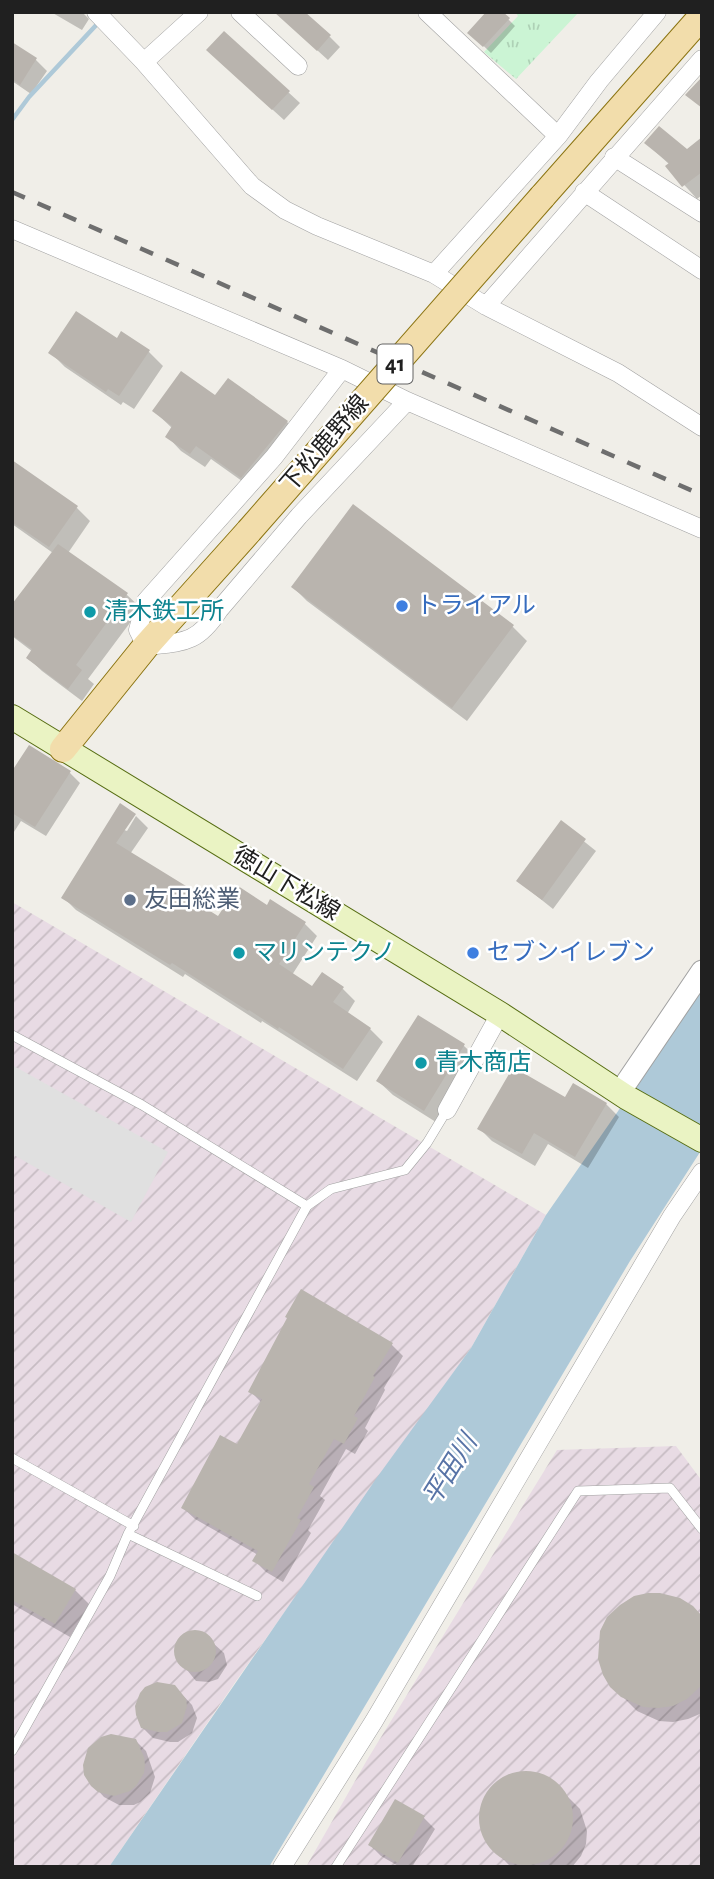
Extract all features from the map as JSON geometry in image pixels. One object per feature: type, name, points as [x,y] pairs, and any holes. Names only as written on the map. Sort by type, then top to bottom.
[{"type":"main road","name":"下松鹿野線","points":[[63,748],[146,646],[702,16]]},
{"type":"main road","name":"徳山下松線","points":[[12,717],[702,1140]]},
{"type":"street","points":[[96,12],[144,62],[252,186],[285,210],[434,274],[486,306],[618,373],[702,427]]},
{"type":"street","points":[[144,62],[199,12]]},
{"type":"street","points":[[240,12],[298,66]]},
{"type":"street","points":[[427,12],[558,136]]},
{"type":"street","points":[[434,274],[558,136],[615,60],[657,12]]},
{"type":"street","points":[[486,306],[702,59]]},
{"type":"street","points":[[614,157],[702,213]]},
{"type":"street","points":[[584,192],[702,270]]},
{"type":"street","points":[[12,229],[342,369],[407,401],[702,529]]},
{"type":"street","points":[[342,369],[274,457],[146,601],[138,630],[146,646],[186,642],[209,624],[299,516],[407,401]]},
{"type":"street","points":[[623,1094],[702,971]]},
{"type":"street","points":[[447,1110],[500,1014]]},
{"type":"street","points":[[282,1867],[374,1721],[672,1216],[702,1172]]},
{"type":"lane","points":[[12,1035],[142,1105],[307,1206]]},
{"type":"lane","points":[[12,1751],[110,1576],[131,1530],[307,1206],[331,1189],[405,1170],[427,1143],[447,1110]]},
{"type":"lane","points":[[12,1458],[131,1530],[257,1596]]},
{"type":"lane","points":[[336,1867],[578,1491],[670,1488],[702,1529]]},
{"type":"shaded area","points":[[12,902],[546,1215],[471,1348],[236,1681],[109,1867],[12,1867]]},
{"type":"shaded area","points":[[12,1065],[168,1152],[131,1222],[12,1154]]},
{"type":"shaded area","points":[[676,1446],[702,1481],[702,1867],[306,1867],[367,1760],[557,1450]]},
{"type":"green space","points":[[515,12],[579,12],[516,79],[484,52],[518,16]]},
{"type":"water","name":"平田川","points":[[702,990],[702,1149],[630,1261],[269,1867],[109,1867],[378,1476],[471,1348],[546,1215]]},
{"type":"building","points":[[274,12],[305,12],[331,35],[317,51]]},
{"type":"building","points":[[486,12],[503,12],[510,18],[483,47],[467,33]]},
{"type":"building","points":[[224,31],[290,91],[272,110],[206,50]]},
{"type":"building","points":[[12,42],[37,58],[20,85],[12,79]]},
{"type":"building","points":[[702,77],[702,108],[685,95]]},
{"type":"building","points":[[659,126],[687,149],[702,137],[702,172],[682,187],[665,166],[669,163],[644,143]]},
{"type":"building","points":[[76,311],[117,338],[121,331],[150,350],[119,396],[108,389],[106,392],[48,353]]},
{"type":"building","points":[[181,371],[215,395],[228,378],[288,421],[241,478],[196,446],[190,454],[165,437],[172,426],[152,411]]},
{"type":"building","points":[[12,460],[78,506],[49,547],[12,522]]},
{"type":"building","name":"トライアル","points":[[353,504],[514,625],[452,708],[291,587]]},
{"type":"building","points":[[58,544],[128,593],[76,665],[82,670],[68,689],[26,658],[32,649],[12,635],[12,604]]},
{"type":"building","points":[[29,745],[71,771],[35,827],[12,813],[12,771]]},
{"type":"building","points":[[120,803],[136,814],[116,843],[199,894],[194,901],[218,916],[238,886],[267,905],[270,899],[306,922],[279,964],[312,986],[322,972],[344,987],[333,1002],[371,1028],[343,1069],[279,1027],[278,1029],[61,898]]},
{"type":"building","points":[[561,820],[586,839],[542,900],[516,881]]},
{"type":"building","name":"青木商店","points":[[418,1015],[465,1044],[424,1111],[376,1081]]},
{"type":"building","points":[[513,1067],[565,1097],[573,1083],[607,1103],[575,1157],[534,1133],[522,1154],[477,1129]]},
{"type":"building","points":[[301,1289],[393,1343],[373,1376],[375,1377],[354,1416],[358,1418],[344,1444],[334,1439],[309,1484],[314,1487],[297,1518],[301,1520],[272,1572],[252,1561],[258,1551],[181,1508],[220,1435],[237,1444],[262,1399],[248,1392]]},
{"type":"building","points":[[12,1552],[76,1589],[55,1624],[12,1600]]},
{"type":"building","points":[[648,1593],[680,1598],[702,1616],[702,1685],[687,1699],[673,1706],[643,1707],[621,1697],[610,1687],[598,1659],[600,1631],[607,1617],[634,1596]]},
{"type":"building","points":[[195,1630],[210,1636],[216,1651],[210,1666],[195,1672],[180,1666],[174,1651],[180,1636]]},
{"type":"building","points":[[157,1682],[175,1685],[186,1699],[187,1706],[182,1723],[167,1732],[141,1728],[136,1715],[135,1706],[140,1693],[145,1687]]},
{"type":"building","points":[[111,1734],[136,1739],[145,1765],[144,1773],[136,1786],[114,1796],[98,1792],[91,1786],[84,1775],[83,1765],[88,1748],[101,1737]]},
{"type":"building","points":[[526,1771],[544,1775],[559,1785],[569,1800],[573,1818],[569,1836],[559,1851],[544,1861],[526,1865],[508,1861],[493,1851],[483,1836],[479,1818],[483,1800],[493,1785],[508,1775]]},
{"type":"building","points":[[395,1799],[425,1816],[398,1863],[368,1845]]},
{"type":"waterway","points":[[12,120],[29,97],[100,21]]},
{"type":"railway","points":[[12,192],[702,495]]},
{"type":"place","name":"トライアル","points":[[402,606]]},
{"type":"place","name":"清木鉄工所","points":[[90,612]]},
{"type":"place","name":"友田総業","points":[[130,900]]},
{"type":"place","name":"マリンテクノ","points":[[239,953]]},
{"type":"place","name":"セブンイレブン","points":[[473,953]]},
{"type":"place","name":"青木商店","points":[[421,1063]]}]
